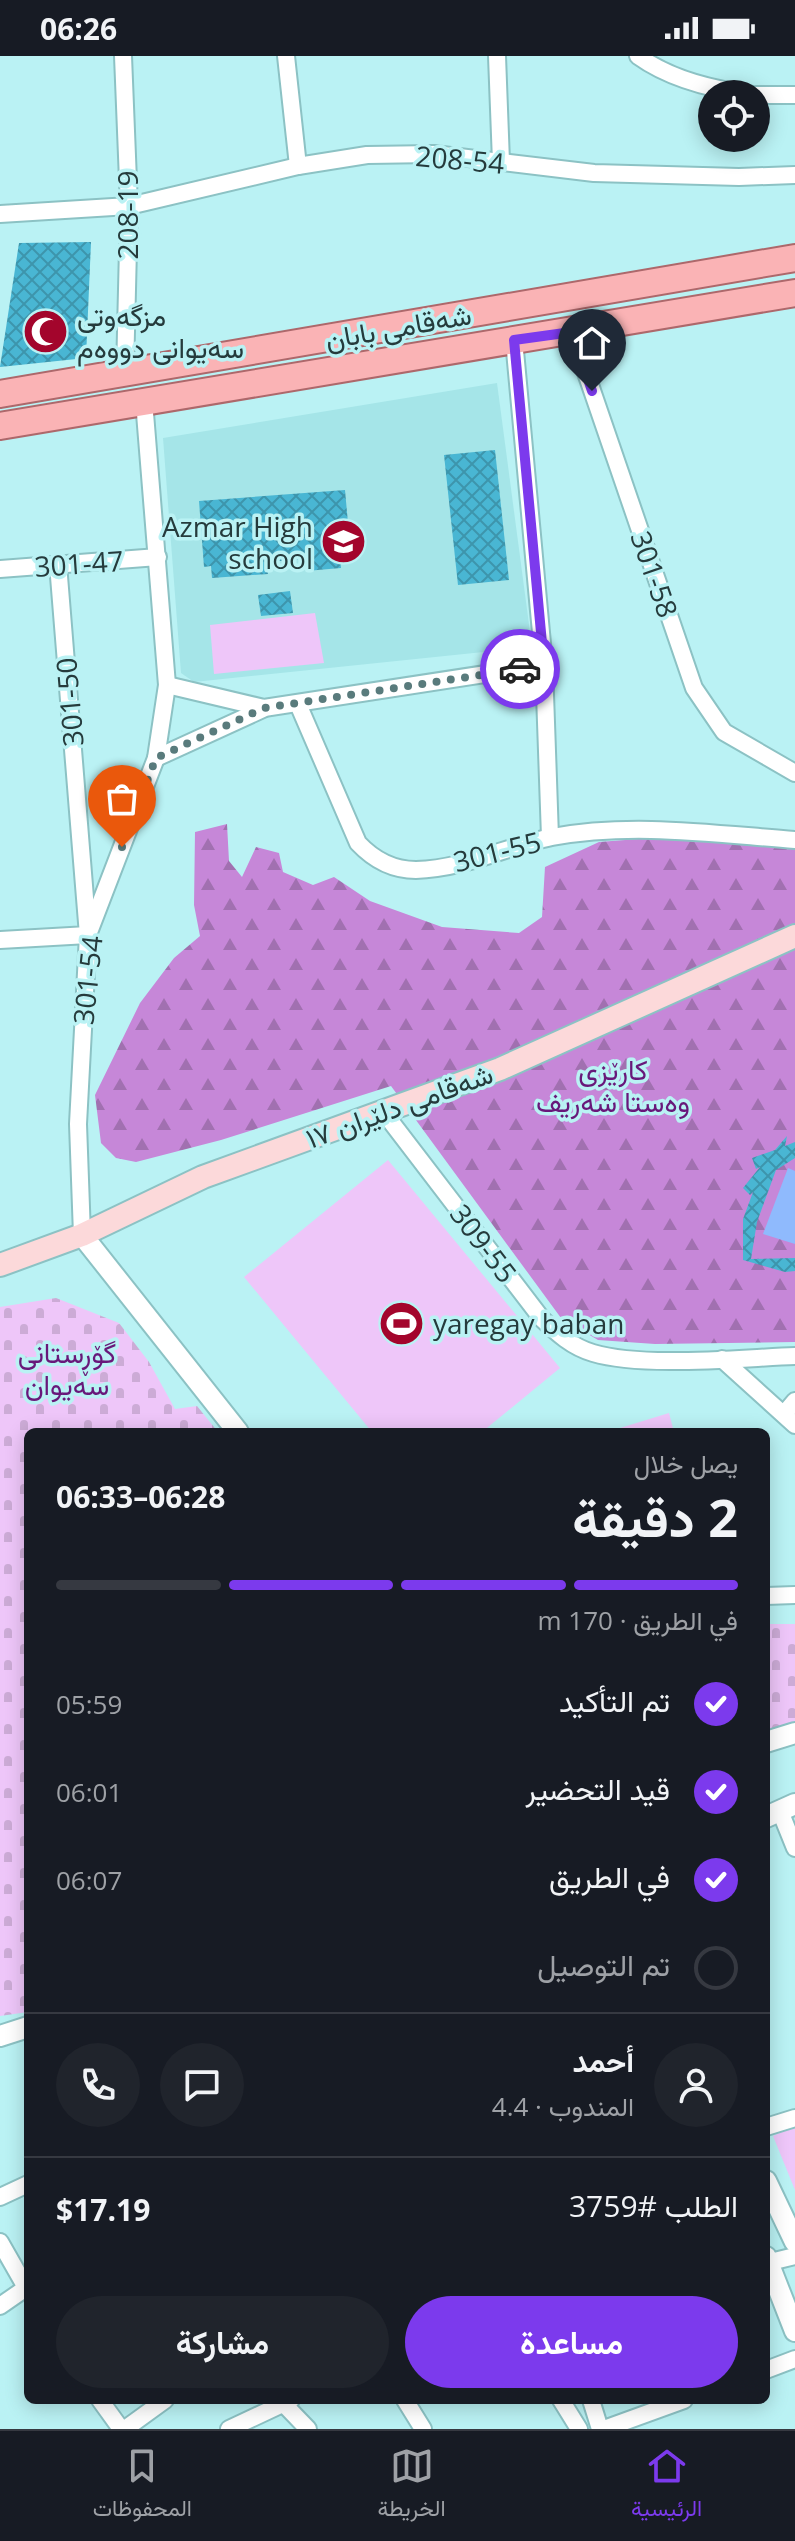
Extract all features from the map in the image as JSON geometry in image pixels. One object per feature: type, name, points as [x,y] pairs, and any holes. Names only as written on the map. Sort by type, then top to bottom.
[{"type":"main road","name":"شەقامی بابان","points":[[0,394],[795,258]]},
{"type":"main road","points":[[0,426],[795,293]]},
{"type":"main road","name":"شەقامی دلێران ١٧","points":[[0,1265],[82,1235],[203,1177],[500,1069],[795,936]]},
{"type":"street","name":"208-19","points":[[123,56],[129,206],[125,373]]},
{"type":"street","points":[[286,56],[298,166]]},
{"type":"street","points":[[497,56],[501,162]]},
{"type":"street","points":[[638,56],[658,71],[698,83]]},
{"type":"street","points":[[770,95],[795,95]]},
{"type":"street","name":"208-54","points":[[0,214],[129,206],[298,166],[367,155],[420,154],[594,173],[739,177],[795,175]]},
{"type":"street","name":"301-58","points":[[572,332],[694,688],[724,732],[795,773]]},
{"type":"street","points":[[514,340],[544,665],[550,837]]},
{"type":"street","name":"301-54","points":[[82,1235],[78,1124],[88,935],[156,758],[167,685],[144,401]]},
{"type":"street","name":"301-47","points":[[0,569],[158,557]]},
{"type":"street","name":"301-50","points":[[58,564],[88,935]]},
{"type":"street","points":[[167,685],[224,702],[264,708],[544,665]]},
{"type":"street","name":"301-55","points":[[298,704],[358,843],[375,860],[415,870],[484,858],[550,837],[624,827],[795,840]]},
{"type":"street","points":[[156,758],[264,708]]},
{"type":"street","points":[[0,940],[88,935]]},
{"type":"street","name":"309-55","points":[[382,1110],[542,1319],[558,1335],[584,1349],[608,1355],[722,1359],[795,1356]]},
{"type":"street","points":[[82,1235],[235,1428]]},
{"type":"street","points":[[722,1359],[791,1413]]},
{"type":"street","points":[[770,1596],[795,1595]]},
{"type":"street","points":[[770,1741],[795,1733]]},
{"type":"street","points":[[780,1810],[795,1848]]},
{"type":"street","points":[[0,2036],[24,2028]]},
{"type":"street","points":[[770,2126],[795,2118]]},
{"type":"street","points":[[0,2197],[24,2186]]},
{"type":"street","points":[[770,2204],[795,2331]]},
{"type":"street","points":[[0,2242],[24,2284]]},
{"type":"street","points":[[0,2306],[24,2291]]},
{"type":"street","points":[[770,2368],[795,2359]]},
{"type":"street","points":[[103,2404],[123,2429],[159,2404]]},
{"type":"street","points":[[229,2429],[279,2404]]},
{"type":"street","points":[[286,2404],[291,2429]]},
{"type":"street","points":[[287,2404],[308,2429]]},
{"type":"street","points":[[407,2404],[423,2429]]},
{"type":"street","points":[[563,2404],[579,2429]]},
{"type":"street","points":[[593,2404],[602,2429],[673,2404]]},
{"type":"shaded area","name":"Azmar High school","points":[[497,383],[532,647],[194,682],[181,673],[163,438]]},
{"type":"green space","points":[[315,613],[324,663],[214,674],[210,625]]},
{"type":"green space","name":"کارێزی وەستا شەریف","points":[[227,824],[229,861],[242,877],[256,847],[279,853],[283,872],[313,885],[334,877],[370,901],[442,927],[519,933],[542,917],[545,867],[599,842],[664,837],[795,847],[795,1342],[655,1344],[598,1340],[561,1318],[391,1086],[221,1140],[136,1162],[116,1158],[101,1143],[95,1095],[140,1003],[174,958],[200,936],[194,905],[195,832]]},
{"type":"green space","name":"yaregay baban","points":[[388,1160],[560,1368],[487,1428],[369,1428],[244,1277]]},
{"type":"green space","name":"گۆڕستانی سەیوان","points":[[56,1298],[119,1323],[149,1362],[175,1409],[197,1406],[215,1428],[24,1428],[24,2013],[0,2016],[0,1307]]},
{"type":"green space","points":[[669,1413],[673,1428],[620,1428]]},
{"type":"green space","points":[[770,1624],[795,1624],[795,1723],[770,1732]]},
{"type":"green space","points":[[795,2126],[795,2190],[773,2136]]},
{"type":"water","points":[[788,1168],[795,1171],[795,1244],[763,1234]]},
{"type":"building","name":"مزگەوتی سەیوانی دووەم","points":[[91,242],[86,358],[0,367],[19,243]]},
{"type":"building","points":[[495,450],[509,580],[458,585],[444,455]]},
{"type":"building","points":[[345,490],[351,556],[340,557],[341,568],[306,571],[305,559],[266,562],[268,574],[212,578],[211,566],[204,567],[199,501]]},
{"type":"building","points":[[290,591],[293,613],[261,616],[258,595]]},
{"type":"building","points":[[787,1136],[785,1146],[795,1142],[795,1158],[776,1170],[757,1222],[751,1259],[795,1258],[795,1271],[785,1272],[743,1260],[743,1219],[753,1192],[750,1195],[743,1188],[760,1167],[756,1169],[752,1158],[775,1150]]},
{"type":"way so far","points":[[122,847],[156,758],[264,708],[520,669]]},
{"type":"place","name":"مزگەوتی سەیوانی دووەم","points":[[46,331]]},
{"type":"place","name":"Azmar High school","points":[[344,542]]},
{"type":"place","name":"yaregay baban","points":[[402,1323]]},
{"type":"route","points":[[520,669],[544,665],[514,340],[572,332],[592,391]]}]
